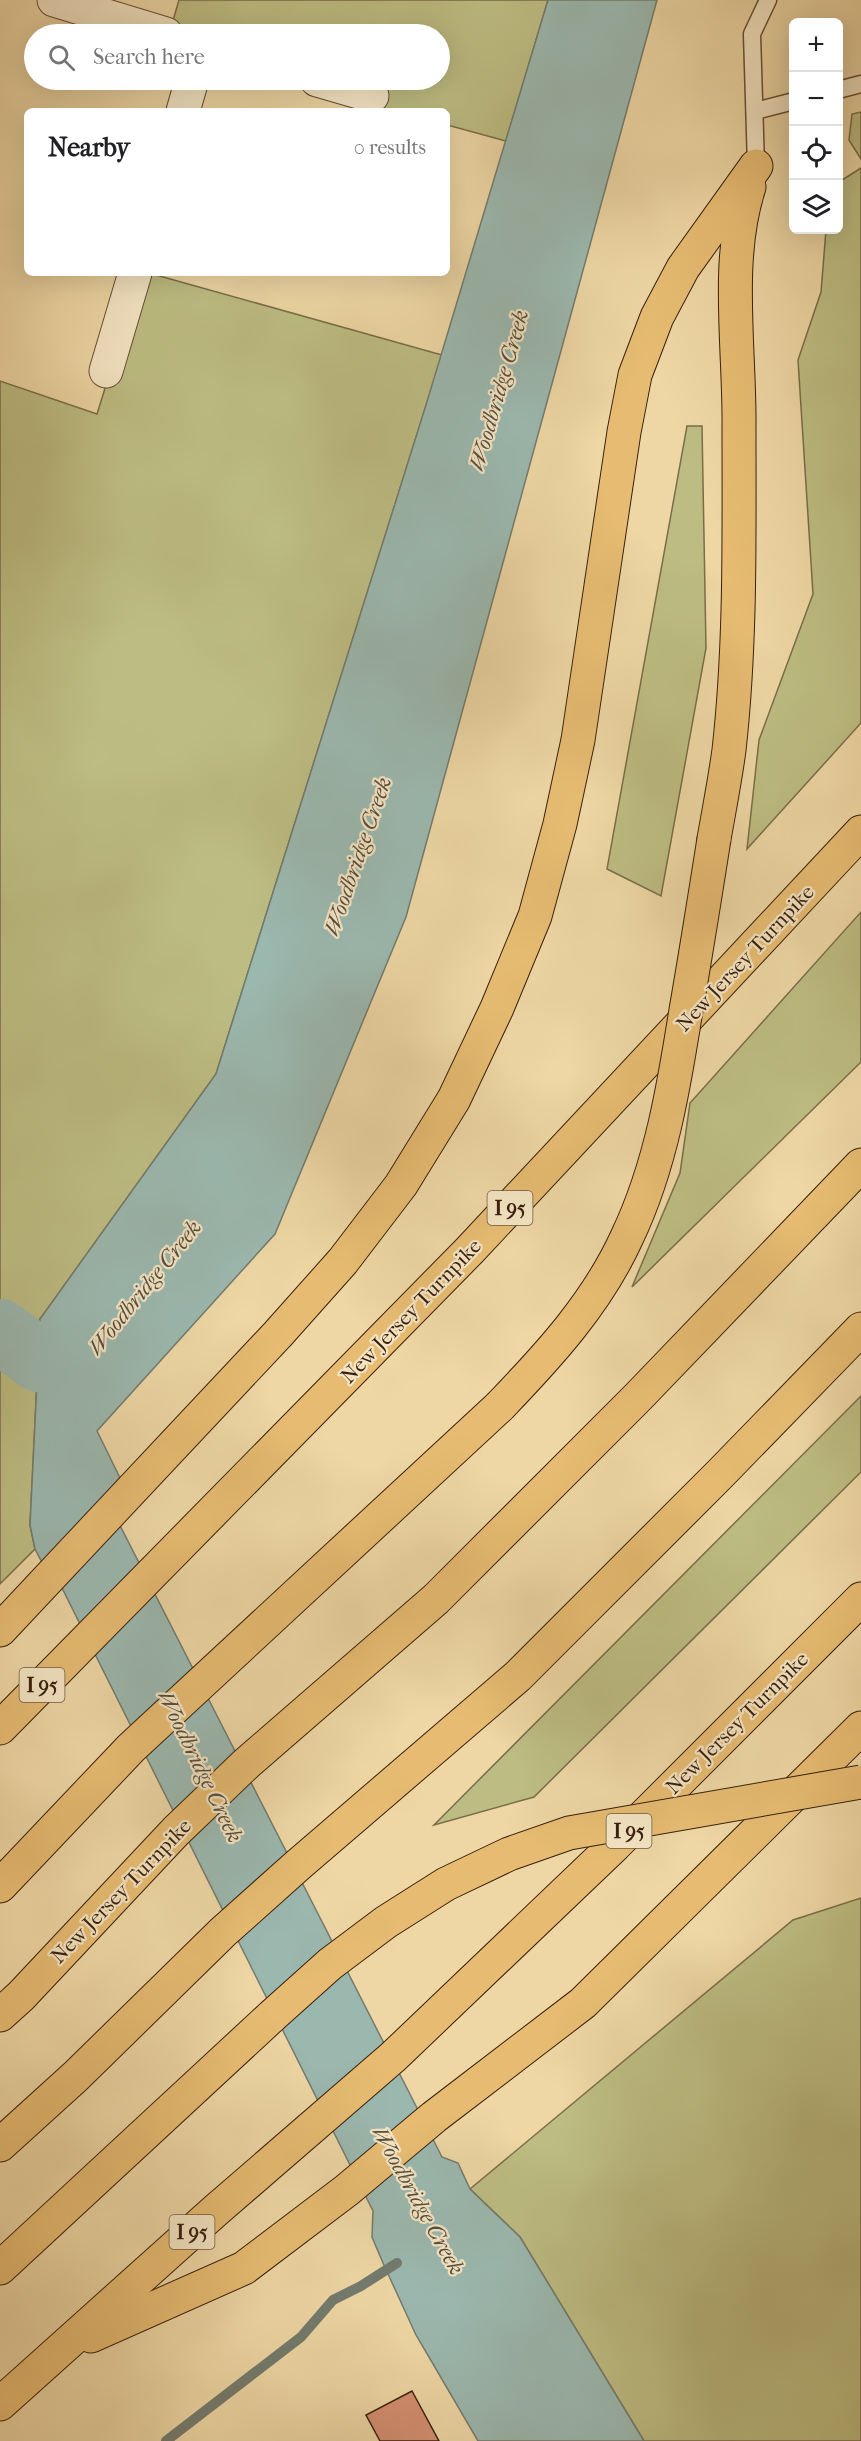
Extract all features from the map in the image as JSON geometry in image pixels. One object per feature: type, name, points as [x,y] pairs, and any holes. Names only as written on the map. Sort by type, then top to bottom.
[{"type":"highway","points":[[0,1886],[131,1748],[500,1406],[546,1358],[578,1320],[627,1237],[646,1187],[666,1121],[729,750],[736,652],[740,425],[736,255],[741,213],[756,166]]},
{"type":"highway","points":[[0,1630],[278,1334],[343,1261],[401,1185],[454,1099],[493,1018],[534,916],[560,824],[578,740],[624,432],[635,375],[657,317],[683,268],[756,166]]},
{"type":"highway","name":"New Jersey Turnpike","points":[[0,1728],[470,1250],[861,832]]},
{"type":"highway","name":"New Jersey Turnpike","points":[[0,2015],[21,1996],[176,1831],[247,1763],[436,1599],[638,1397],[861,1164]]},
{"type":"highway","points":[[0,2145],[76,2076],[223,1932],[518,1676],[861,1329]]},
{"type":"highway","name":"New Jersey Turnpike","points":[[0,2404],[215,2211],[393,2057],[615,1845],[861,1599]]},
{"type":"highway","points":[[65,2348],[244,2268],[347,2190],[434,2116],[583,2003],[861,1728]]},
{"type":"highway","points":[[0,2268],[330,1964],[386,1922],[446,1884],[509,1854],[569,1833],[861,1782]]},
{"type":"street","points":[[54,0],[133,24]]},
{"type":"street","points":[[184,108],[189,90]]},
{"type":"street","points":[[351,90],[372,96]]},
{"type":"street","points":[[106,371],[134,276]]},
{"type":"lane","points":[[756,166],[752,34],[768,0]]},
{"type":"lane","points":[[843,89],[861,84]]},
{"type":"lane","points":[[755,111],[789,102]]},
{"type":"green space","points":[[179,0],[548,0],[506,141],[450,126],[450,108],[379,108],[308,90],[450,90],[450,24],[172,24]]},
{"type":"green space","points":[[861,112],[861,159],[849,140],[852,114]]},
{"type":"green space","points":[[861,168],[861,723],[747,849],[759,740],[813,594],[798,360],[821,292],[826,234],[843,234],[843,179]]},
{"type":"green space","points":[[140,276],[160,276],[442,355],[216,1074],[40,1319],[30,1525],[35,1549],[0,1584],[0,381],[97,414]]},
{"type":"green space","points":[[687,426],[702,426],[706,648],[661,896],[607,869]]},
{"type":"green space","points":[[861,912],[861,1062],[632,1287],[680,1173],[690,1103]]},
{"type":"green space","points":[[861,1396],[861,1472],[534,1797],[434,1825]]},
{"type":"green space","points":[[861,1898],[861,2441],[644,2441],[520,2237],[470,2189],[793,1920]]},
{"type":"water","name":"Woodbridge Creek","points":[[548,0],[657,0],[406,917],[275,1234],[97,1431],[124,1486],[108,1502],[442,2157],[458,2163],[470,2189],[520,2237],[644,2441],[478,2441],[416,2335],[372,2237],[373,2211],[49,1562],[44,1566],[35,1549],[30,1525],[40,1319],[216,1074],[426,405]]},
{"type":"building","points":[[412,2391],[439,2441],[380,2441],[366,2415]]},
{"type":"waterway","points":[[0,1331],[39,1360],[79,1368]]},
{"type":"waterway","points":[[166,2441],[301,2337],[333,2300],[361,2286],[397,2263]]}]
